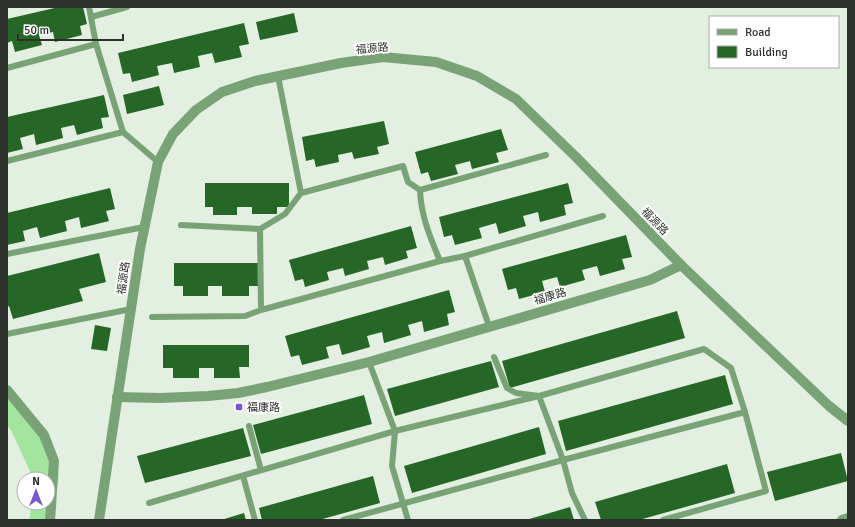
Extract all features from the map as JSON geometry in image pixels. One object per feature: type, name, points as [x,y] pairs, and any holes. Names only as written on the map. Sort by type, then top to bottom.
[{"type":"street","name":"福源路","points":[[99,520],[144,227],[158,162],[173,134],[196,110],[222,92],[255,81],[278,76],[341,63],[384,57],[436,62],[477,76],[516,99],[576,157],[681,265],[829,406],[848,420]]},
{"type":"street","name":"福康路","points":[[117,397],[160,398],[238,393],[281,384],[369,362],[650,280],[681,265]]},
{"type":"street","points":[[7,390],[44,435],[54,461],[50,520]]},
{"type":"street","points":[[842,520],[848,518]]},
{"type":"lane","points":[[89,7],[96,44],[123,132],[158,162]]},
{"type":"lane","points":[[91,17],[127,7]]},
{"type":"lane","points":[[7,68],[96,44]]},
{"type":"lane","points":[[278,76],[302,193]]},
{"type":"lane","points":[[7,161],[123,132]]},
{"type":"lane","points":[[181,226],[260,229],[285,214],[302,193],[403,166],[408,182],[420,190],[546,155]]},
{"type":"lane","points":[[420,190],[426,228],[440,260]]},
{"type":"lane","points":[[152,317],[245,316],[261,310],[440,260],[465,256],[603,216]]},
{"type":"lane","points":[[7,254],[144,227]]},
{"type":"lane","points":[[260,229],[261,310]]},
{"type":"lane","points":[[465,256],[489,326]]},
{"type":"lane","points":[[7,334],[131,309]]},
{"type":"lane","points":[[149,503],[395,431],[539,396],[704,349],[731,368],[745,412],[766,491],[663,520]]},
{"type":"lane","points":[[494,357],[507,388],[516,393],[539,396]]},
{"type":"lane","points":[[369,362],[395,431],[392,466],[408,520]]},
{"type":"lane","points":[[539,396],[563,460],[572,493],[586,520]]},
{"type":"lane","points":[[343,520],[745,412]]},
{"type":"lane","points":[[249,426],[261,470]]},
{"type":"lane","points":[[243,476],[255,520]]},
{"type":"building","points":[[59,7],[83,7],[87,24],[80,26],[82,35],[55,42],[53,32],[39,35],[42,45],[15,52],[12,41],[7,43],[7,19]]},
{"type":"building","points":[[294,13],[298,32],[260,40],[256,22]]},
{"type":"building","points":[[244,23],[249,44],[239,46],[242,57],[215,63],[212,53],[198,56],[200,67],[174,73],[172,63],[157,66],[159,75],[132,82],[130,73],[123,74],[118,53]]},
{"type":"building","points":[[159,86],[164,105],[127,114],[123,95]]},
{"type":"building","points":[[104,95],[109,117],[101,118],[103,128],[77,135],[74,125],[61,128],[63,138],[36,145],[34,134],[20,138],[23,149],[7,153],[7,117]]},
{"type":"building","points":[[384,121],[389,144],[377,147],[379,154],[354,159],[352,152],[338,155],[339,162],[316,167],[314,159],[306,161],[302,137]]},
{"type":"building","points":[[501,129],[508,150],[496,153],[499,162],[472,169],[470,161],[455,165],[458,174],[431,181],[428,172],[421,174],[415,152]]},
{"type":"building","points":[[205,183],[289,183],[289,207],[277,207],[277,214],[252,214],[252,207],[237,207],[237,215],[213,215],[213,207],[205,207]]},
{"type":"building","points":[[568,183],[573,203],[564,205],[566,215],[540,222],[538,212],[523,216],[526,226],[499,234],[496,223],[479,228],[482,238],[455,245],[452,235],[444,237],[439,217]]},
{"type":"building","points":[[110,188],[115,209],[106,211],[109,221],[81,228],[79,217],[65,221],[67,231],[40,238],[37,227],[23,231],[25,241],[7,245],[7,213]]},
{"type":"building","points":[[411,226],[417,248],[406,251],[408,258],[385,265],[383,257],[367,261],[369,269],[345,276],[343,268],[327,272],[329,280],[305,287],[303,279],[295,281],[289,260]]},
{"type":"building","points":[[626,235],[632,257],[622,259],[625,269],[600,276],[597,266],[582,270],[585,280],[560,287],[557,277],[542,281],[545,292],[519,299],[516,288],[508,290],[502,269]]},
{"type":"building","points":[[99,253],[106,282],[79,289],[83,301],[13,319],[9,306],[7,307],[7,276]]},
{"type":"building","points":[[174,263],[258,263],[258,286],[249,286],[249,296],[222,296],[222,286],[208,286],[208,296],[183,296],[183,286],[174,286]]},
{"type":"building","points":[[449,290],[455,312],[447,314],[449,325],[424,332],[422,321],[408,325],[411,335],[384,343],[382,332],[367,336],[370,347],[342,355],[339,344],[326,347],[329,358],[302,365],[299,355],[291,357],[285,336]]},
{"type":"building","points":[[677,311],[685,338],[510,388],[502,361]]},
{"type":"building","points":[[95,325],[111,328],[107,351],[91,349]]},
{"type":"building","points":[[163,345],[249,345],[249,367],[239,367],[240,378],[214,378],[214,368],[199,368],[199,378],[173,378],[173,368],[163,368]]},
{"type":"building","points":[[491,361],[499,387],[395,416],[387,389]]},
{"type":"building","points":[[725,375],[733,404],[566,451],[558,421]]},
{"type":"building","points":[[364,395],[372,424],[261,454],[253,425]]},
{"type":"building","points":[[539,427],[546,454],[412,493],[404,466]]},
{"type":"building","points":[[243,428],[251,456],[145,483],[137,456]]},
{"type":"building","points":[[841,453],[848,481],[775,501],[767,472]]},
{"type":"building","points":[[727,464],[735,493],[639,520],[601,520],[595,502]]},
{"type":"building","points":[[373,476],[380,503],[319,520],[262,520],[259,508]]},
{"type":"building","points":[[570,507],[574,520],[526,520]]},
{"type":"building","points":[[244,513],[246,520],[221,520]]},
{"type":"waterway","points":[[7,406],[22,424],[44,471]]},
{"type":"waterway","points":[[42,520],[43,511]]},
{"type":"place","name":"福康路","points":[[239,407]]}]
